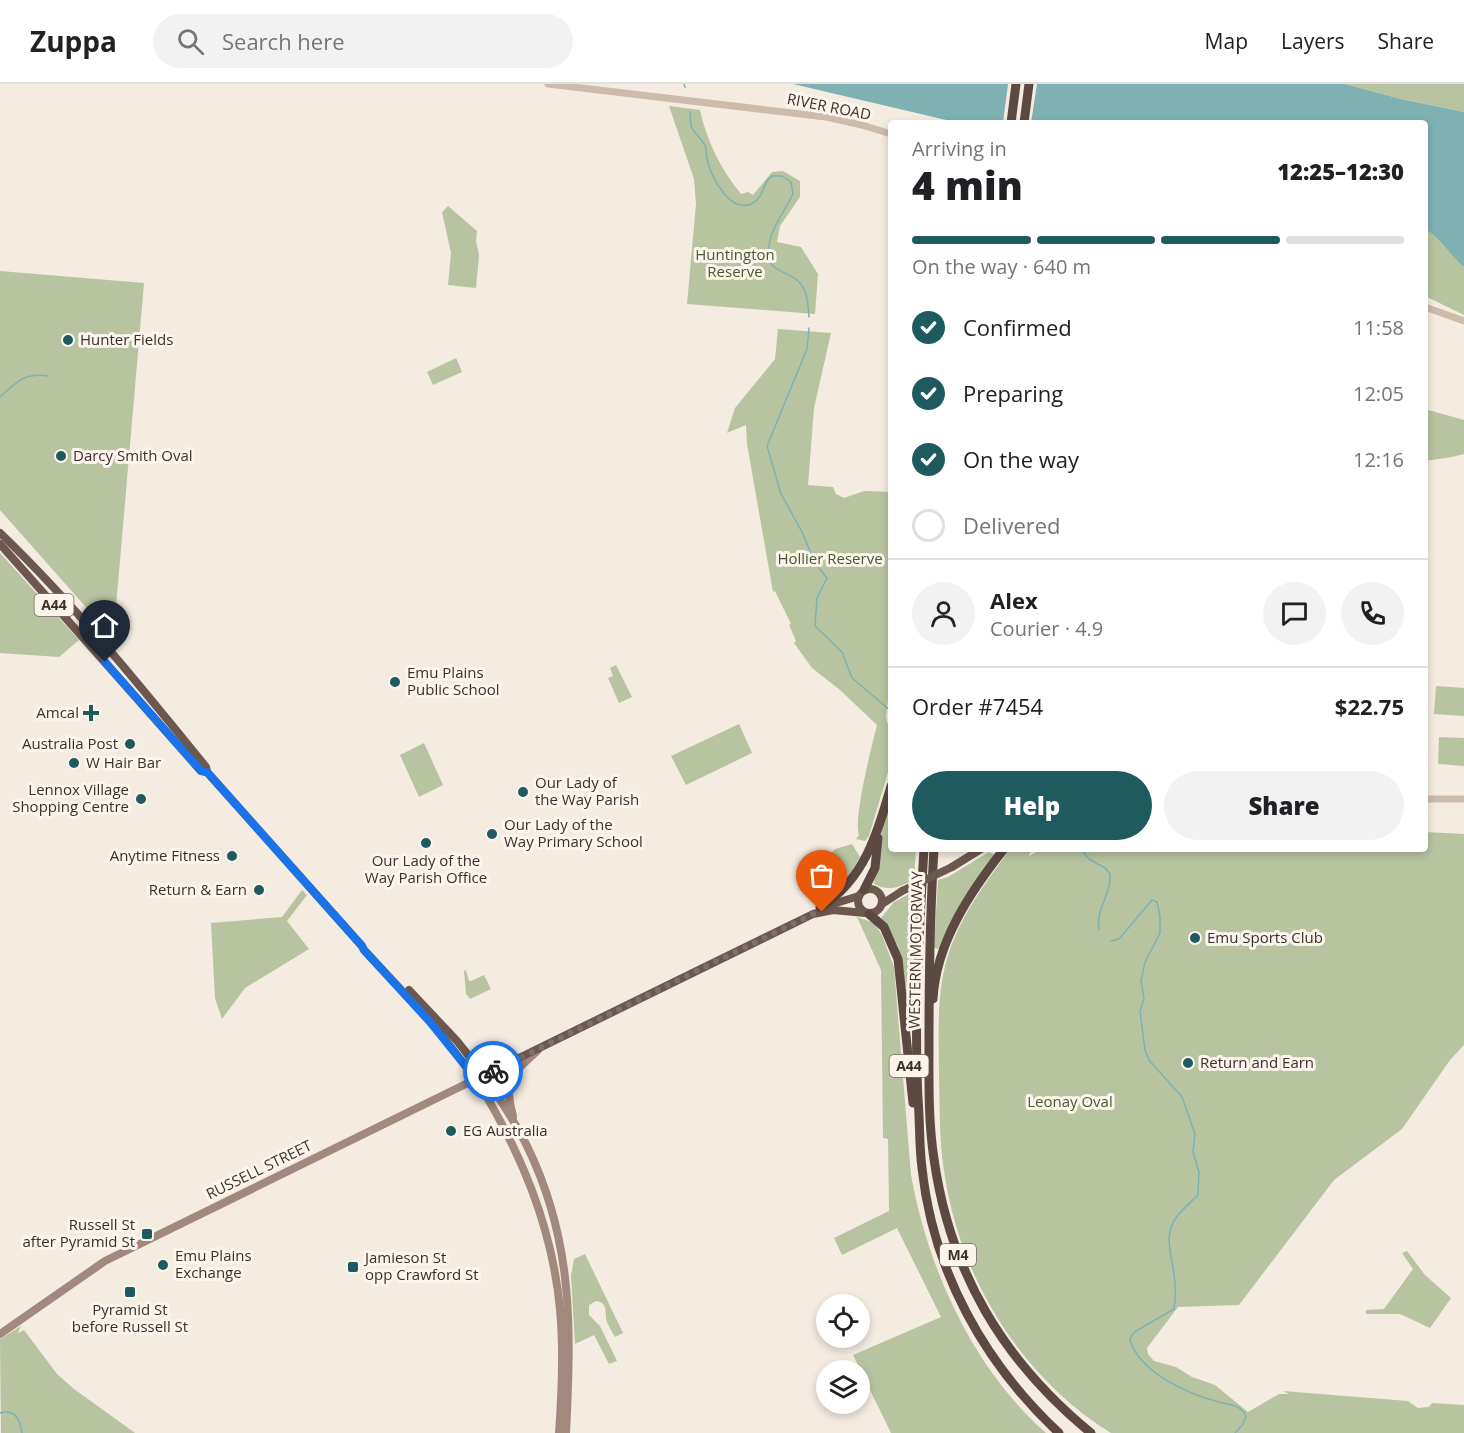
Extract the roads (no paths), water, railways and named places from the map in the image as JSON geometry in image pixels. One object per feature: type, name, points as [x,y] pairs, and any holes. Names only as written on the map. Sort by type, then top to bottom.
[{"type":"highway","points":[[1011,120],[1016,84]]},
{"type":"highway","points":[[1024,120],[1029,84]]},
{"type":"highway","name":"A44","points":[[0,533],[158,707],[206,767],[207,772],[362,946],[366,947],[458,1041],[480,1077]]},
{"type":"highway","name":"A44","points":[[0,544],[201,771],[207,772]]},
{"type":"highway","points":[[862,893],[874,868],[879,828],[888,796]]},
{"type":"highway","points":[[817,911],[838,896],[850,883],[879,828]]},
{"type":"highway","name":"WESTERN MOTORWAY","points":[[924,852],[917,1002],[917,1073],[922,1168],[933,1226],[950,1279],[976,1331],[1007,1378],[1059,1433]]},
{"type":"highway","name":"WESTERN MOTORWAY","points":[[934,852],[929,933],[931,1127],[934,1159],[946,1218],[960,1261],[983,1308],[1016,1358],[1044,1392],[1091,1433]]},
{"type":"highway","points":[[867,913],[878,911],[882,904],[902,891],[952,867],[976,852]]},
{"type":"highway","name":"M4","points":[[929,1034],[939,965],[949,935],[972,892],[1002,852]]},
{"type":"highway","points":[[862,893],[873,889],[880,894],[882,904]]},
{"type":"highway","points":[[880,894],[902,891]]},
{"type":"highway","name":"A44","points":[[862,893],[859,906],[884,927],[898,958],[917,1165],[925,1211],[933,1226]]},
{"type":"highway","name":"RUSSELL STREET","points":[[480,1077],[817,911],[862,893]]},
{"type":"highway","name":"RUSSELL STREET","points":[[817,911],[867,913]]},
{"type":"main road","name":"RUSSELL STREET","points":[[515,1124],[508,1095],[510,1081],[516,1071],[541,1047]]},
{"type":"main road","name":"RUSSELL STREET","points":[[0,1334],[105,1261],[480,1077]]},
{"type":"main road","points":[[480,1077],[515,1124],[528,1147],[548,1198],[565,1272],[570,1330],[566,1433]]},
{"type":"main road","points":[[480,1077],[519,1158],[538,1204],[548,1237],[556,1277],[562,1342],[559,1433]]},
{"type":"street","name":"RIVER ROAD","points":[[548,84],[826,117],[888,134]]},
{"type":"street","points":[[1428,308],[1464,321]]},
{"type":"street","points":[[1428,799],[1464,799]]},
{"type":"water","points":[[793,84],[1345,84],[1464,112],[1464,267],[1428,231],[1428,120],[946,120]]},
{"type":"waterway","points":[[690,112],[691,126],[705,145],[712,174],[722,191],[735,203],[743,205],[756,201],[766,182],[772,176],[782,176],[791,182],[793,194],[773,231],[768,254],[773,266],[794,278],[802,286],[807,298],[809,317]]},
{"type":"waterway","points":[[809,328],[807,349],[767,446],[781,494],[802,532],[815,563],[827,578],[817,598],[815,626],[842,652],[852,678],[888,708]]},
{"type":"waterway","points":[[0,397],[21,379],[33,375],[48,376]]},
{"type":"waterway","points":[[1083,852],[1089,859],[1105,868],[1110,874],[1109,888],[1099,915],[1099,930]]},
{"type":"waterway","points":[[1111,941],[1119,939],[1152,900],[1157,902],[1160,933],[1145,962],[1141,981],[1144,998],[1140,1011],[1145,1050],[1149,1060],[1182,1097],[1195,1134],[1193,1152],[1199,1172],[1198,1195],[1178,1215],[1170,1230],[1169,1245],[1175,1288],[1174,1309],[1136,1331],[1130,1340],[1135,1352],[1154,1372],[1193,1394],[1241,1409],[1246,1416],[1243,1424],[1235,1433]]},
{"type":"waterway","points":[[0,1413],[9,1412],[16,1416],[22,1433]]},
{"type":"place","name":"Hunter Fields","points":[[68,340]]},
{"type":"place","name":"Darcy Smith Oval","points":[[61,456]]},
{"type":"place","name":"Emu Plains Public School","points":[[395,682]]},
{"type":"place","name":"Amcal","points":[[91,713]]},
{"type":"place","name":"Australia Post","points":[[130,744]]},
{"type":"place","name":"W Hair Bar","points":[[74,763]]},
{"type":"place","name":"Our Lady of the Way Parish","points":[[523,792]]},
{"type":"place","name":"Lennox Village Shopping Centre","points":[[141,799]]},
{"type":"place","name":"Our Lady of the Way Primary School","points":[[492,834]]},
{"type":"place","name":"Our Lady of the Way Parish Office","points":[[426,843]]},
{"type":"place","name":"Anytime Fitness","points":[[232,856]]},
{"type":"place","name":"Return & Earn","points":[[259,890]]},
{"type":"place","name":"Emu Sports Club","points":[[1195,938]]},
{"type":"place","name":"Return and Earn","points":[[1188,1063]]},
{"type":"place","name":"EG Australia","points":[[451,1131]]},
{"type":"place","name":"Russell St after Pyramid St","points":[[147,1234]]},
{"type":"place","name":"Emu Plains Exchange","points":[[163,1265]]},
{"type":"place","name":"Jamieson St opp Crawford St","points":[[353,1267]]},
{"type":"place","name":"Pyramid St before Russell St","points":[[130,1292]]},
{"type":"park label","name":"Huntington Reserve","points":[[735,264]]},
{"type":"park label","name":"Hollier Reserve","points":[[830,559]]},
{"type":"park label","name":"Leonay Oval","points":[[1070,1102]]}]
